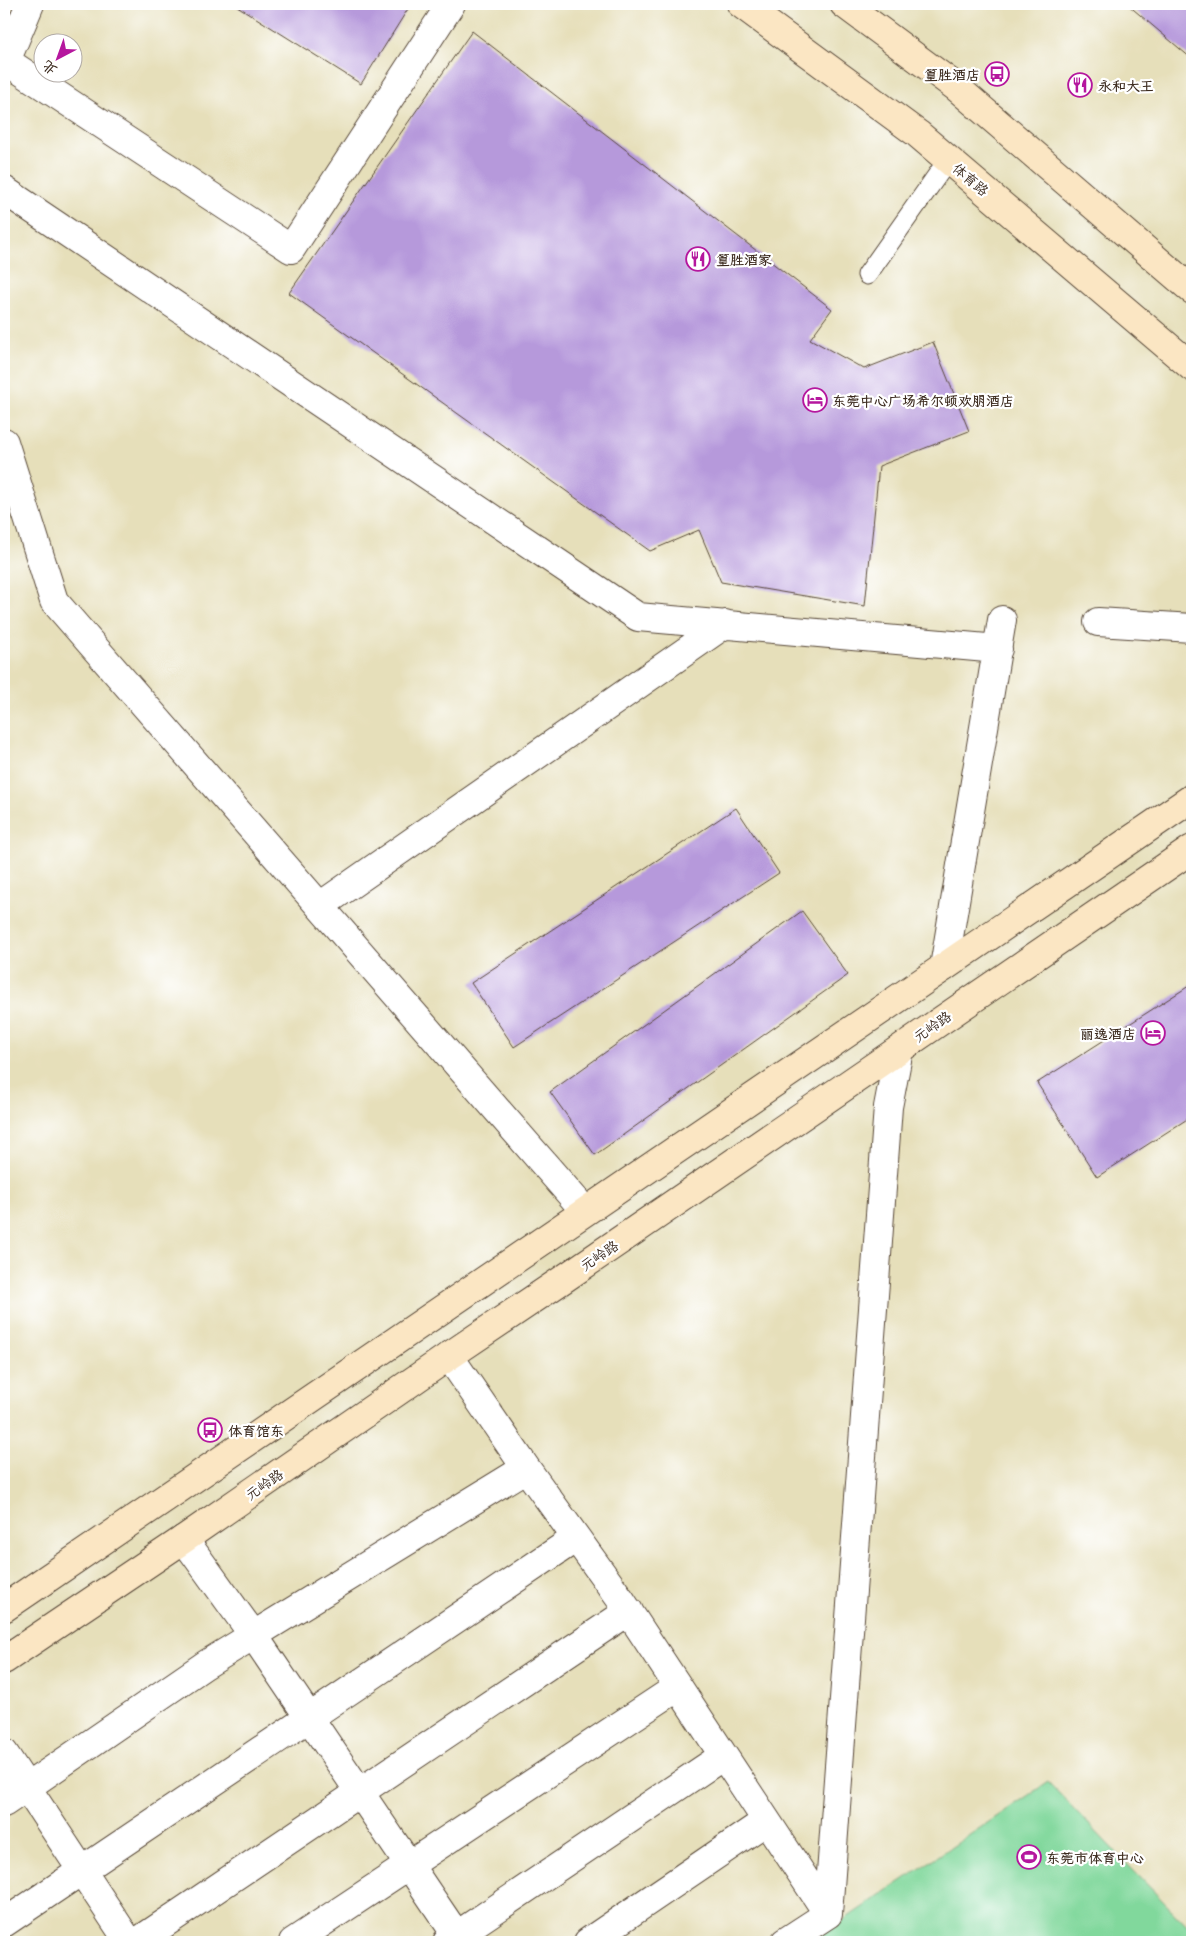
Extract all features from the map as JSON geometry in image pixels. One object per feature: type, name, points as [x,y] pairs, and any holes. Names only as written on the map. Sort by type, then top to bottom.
[{"type":"street","points":[[30,4],[5,63],[291,249],[451,4]]},
{"type":"street","name":"体育路","points":[[741,4],[918,134],[1192,367]]},
{"type":"street","points":[[844,4],[956,87],[1190,284]]},
{"type":"street","points":[[4,190],[638,616],[998,649]]},
{"type":"street","points":[[4,442],[54,600],[585,1211]]},
{"type":"street","points":[[944,967],[1002,620]]},
{"type":"street","points":[[1098,622],[1192,628]]},
{"type":"street","points":[[320,906],[725,624]]},
{"type":"street","points":[[4,1608],[1192,798]]},
{"type":"street","name":"元岭路","points":[[4,1660],[184,1539],[1192,849]]},
{"type":"street","points":[[828,1914],[888,1107],[899,1050]]},
{"type":"street","points":[[449,1356],[629,1612],[828,1914]]},
{"type":"street","points":[[4,1803],[205,1665],[526,1468]]},
{"type":"street","points":[[4,1922],[576,1538]]},
{"type":"street","points":[[184,1539],[254,1636],[409,1865],[455,1940],[723,1756]]},
{"type":"street","points":[[137,1942],[629,1612]]},
{"type":"street","points":[[293,1942],[678,1687]]},
{"type":"street","points":[[4,1753],[129,1942]]},
{"type":"street","points":[[588,1942],[766,1821]]},
{"type":"street","points":[[785,1942],[828,1914]]},
{"type":"lane","points":[[867,275],[948,160]]},
{"type":"green space","name":"东莞市体育中心","points":[[1048,1782],[1192,1931],[1192,1942],[811,1942]]},
{"type":"building","points":[[234,4],[411,4],[361,84]]},
{"type":"building","points":[[1127,4],[1192,4],[1192,59]]},
{"type":"building","points":[[472,31],[832,309],[810,339],[864,369],[933,342],[969,431],[879,466],[865,606],[721,582],[699,530],[650,551],[289,293]]},
{"type":"building","points":[[736,808],[779,873],[514,1047],[471,983]]},
{"type":"building","points":[[802,911],[848,975],[595,1155],[550,1092]]},
{"type":"building","name":"丽逸酒店","points":[[1192,984],[1192,1116],[1097,1177],[1037,1083]]},
{"type":"place","name":"篁胜酒店","points":[[997,74]]},
{"type":"place","name":"永和大王","points":[[1080,85]]},
{"type":"place","name":"篁胜酒家","points":[[698,259]]},
{"type":"place","name":"东莞中心广场希尔顿欢朋酒店","points":[[815,400]]},
{"type":"place","name":"丽逸酒店","points":[[1153,1033]]},
{"type":"place","name":"体育馆东","points":[[210,1430]]},
{"type":"place","name":"东莞市体育中心","points":[[1029,1857]]}]
